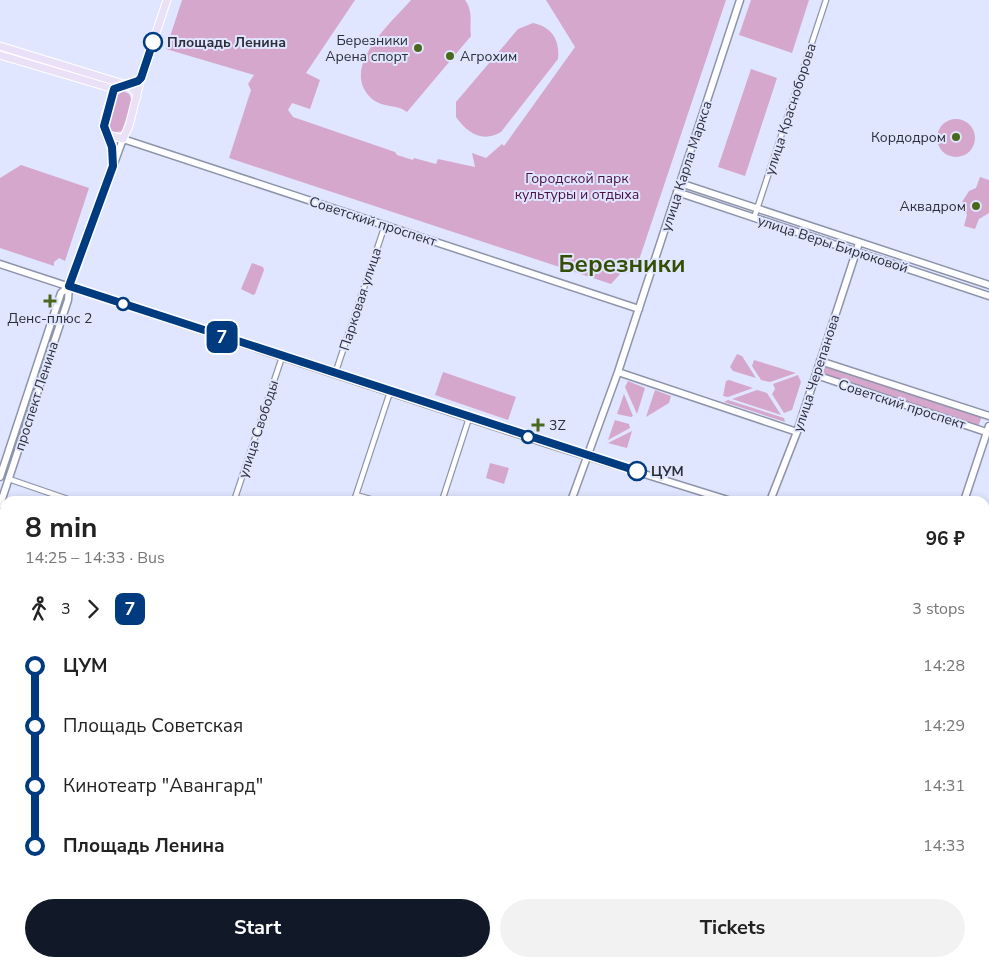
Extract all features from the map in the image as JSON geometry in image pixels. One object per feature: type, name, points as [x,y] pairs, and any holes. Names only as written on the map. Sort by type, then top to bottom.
[{"type":"main road","name":"проспект Ленина","points":[[3,496],[68,300],[69,286],[137,98],[141,78],[167,0]]},
{"type":"main road","name":"улица Карла Маркса","points":[[572,496],[618,372],[740,0]]},
{"type":"main road","points":[[0,46],[127,85],[135,91],[137,98]]},
{"type":"main road","points":[[0,55],[114,89],[141,78]]},
{"type":"main road","name":"проспект Ленина","points":[[113,166],[112,147],[106,134],[104,122],[114,89]]},
{"type":"main road","name":"Советский проспект","points":[[106,134],[639,308]]},
{"type":"main road","name":"улица Веры Бирюковой","points":[[680,183],[989,285]]},
{"type":"main road","name":"улица Веры Бирюковой","points":[[677,192],[989,296]]},
{"type":"main road","name":"улица Черепанова","points":[[772,496],[797,432],[859,242]]},
{"type":"main road","points":[[917,272],[920,263]]},
{"type":"main road","points":[[0,264],[469,418],[715,496]]},
{"type":"main road","name":"проспект Ленина","points":[[0,477],[61,293],[69,286]]},
{"type":"main road","name":"Советский проспект","points":[[820,361],[989,416]]},
{"type":"main road","points":[[618,372],[797,432]]},
{"type":"main road","name":"Советский проспект","points":[[816,375],[988,430]]},
{"type":"main road","points":[[966,496],[988,430]]},
{"type":"street","name":"улица Красноборова","points":[[754,218],[826,0]]},
{"type":"street","name":"Парковая улица","points":[[335,374],[384,224]]},
{"type":"street","name":"улица Свободы","points":[[236,496],[282,357]]},
{"type":"street","points":[[362,496],[356,494],[390,392]]},
{"type":"street","points":[[444,496],[469,418]]},
{"type":"street","points":[[9,479],[58,496]]},
{"type":"green space","name":"Городской парк культуры и отдыха","points":[[182,0],[355,0],[306,73],[320,80],[310,109],[292,103],[288,110],[293,117],[413,160],[414,158],[436,164],[438,159],[475,167],[472,153],[486,158],[502,144],[504,146],[575,47],[546,0],[726,0],[635,272],[620,274],[611,284],[229,158],[251,90],[248,84],[254,75],[166,49]]},
{"type":"green space","points":[[411,0],[465,0],[470,14],[471,36],[407,112],[381,104],[372,99],[363,87],[361,74],[364,60],[371,46]]},
{"type":"green space","points":[[751,0],[809,0],[792,53],[739,35]]},
{"type":"green space","points":[[533,23],[550,31],[553,35],[558,46],[558,59],[501,132],[488,137],[470,132],[456,117],[456,102],[518,29]]},
{"type":"green space","points":[[751,69],[777,78],[745,176],[718,167]]},
{"type":"green space","points":[[123,91],[129,94],[132,101],[122,131],[112,133],[108,125],[108,116],[115,97]]},
{"type":"green space","name":"Кордодром","points":[[956,119],[970,124],[975,138],[970,152],[956,157],[942,152],[937,138],[942,124]]},
{"type":"green space","points":[[21,165],[89,188],[65,261],[59,258],[54,262],[54,266],[0,248],[0,178]]},
{"type":"green space","name":"Аквадром","points":[[980,177],[989,180],[989,213],[979,219],[975,229],[964,226],[967,215],[962,202],[969,191],[976,188]]},
{"type":"green space","points":[[252,263],[263,267],[264,270],[253,295],[241,289]]},
{"type":"green space","points":[[62,299],[64,300],[10,463],[8,463]]},
{"type":"green space","points":[[737,354],[742,356],[756,378],[733,371],[730,367]]},
{"type":"green space","points":[[754,360],[796,373],[770,382],[761,380],[752,366]]},
{"type":"green space","points":[[826,364],[982,416],[978,427],[822,376]]},
{"type":"green space","points":[[443,372],[516,397],[508,420],[435,395]]},
{"type":"green space","points":[[798,375],[801,382],[792,410],[784,413],[772,394],[775,389],[773,384]]},
{"type":"green space","points":[[729,380],[753,388],[728,397],[723,396],[726,381]]},
{"type":"green space","points":[[628,381],[645,388],[637,414],[625,387]]},
{"type":"green space","points":[[655,390],[671,396],[669,403],[646,417]]},
{"type":"green space","points":[[757,390],[767,393],[781,415],[732,399]]},
{"type":"green space","points":[[624,394],[633,416],[631,417],[617,414]]},
{"type":"green space","points":[[728,400],[784,418],[785,422],[724,402]]},
{"type":"green space","points":[[615,420],[629,424],[630,428],[608,440]]},
{"type":"green space","points":[[632,431],[627,448],[608,443]]},
{"type":"green space","points":[[490,463],[509,468],[504,484],[486,478]]},
{"type":"bus line","name":"7","points":[[153,42],[141,78],[138,81],[114,89],[104,122],[104,129],[112,147],[113,166],[69,286],[548,444],[637,471]]},
{"type":"place","name":"Площадь Ленина","points":[[153,42]]},
{"type":"place","name":"Березники Арена спорт","points":[[418,48]]},
{"type":"place","name":"Агрохим","points":[[450,56]]},
{"type":"place","name":"Кордодром","points":[[956,137]]},
{"type":"place","name":"Аквадром","points":[[976,206]]},
{"type":"place","name":"Денс-плюс 2","points":[[50,301]]},
{"type":"place","name":"3Z","points":[[538,425]]},
{"type":"place","name":"ЦУМ","points":[[637,471]]},
{"type":"district","name":"Березники","points":[[622,264]]}]
